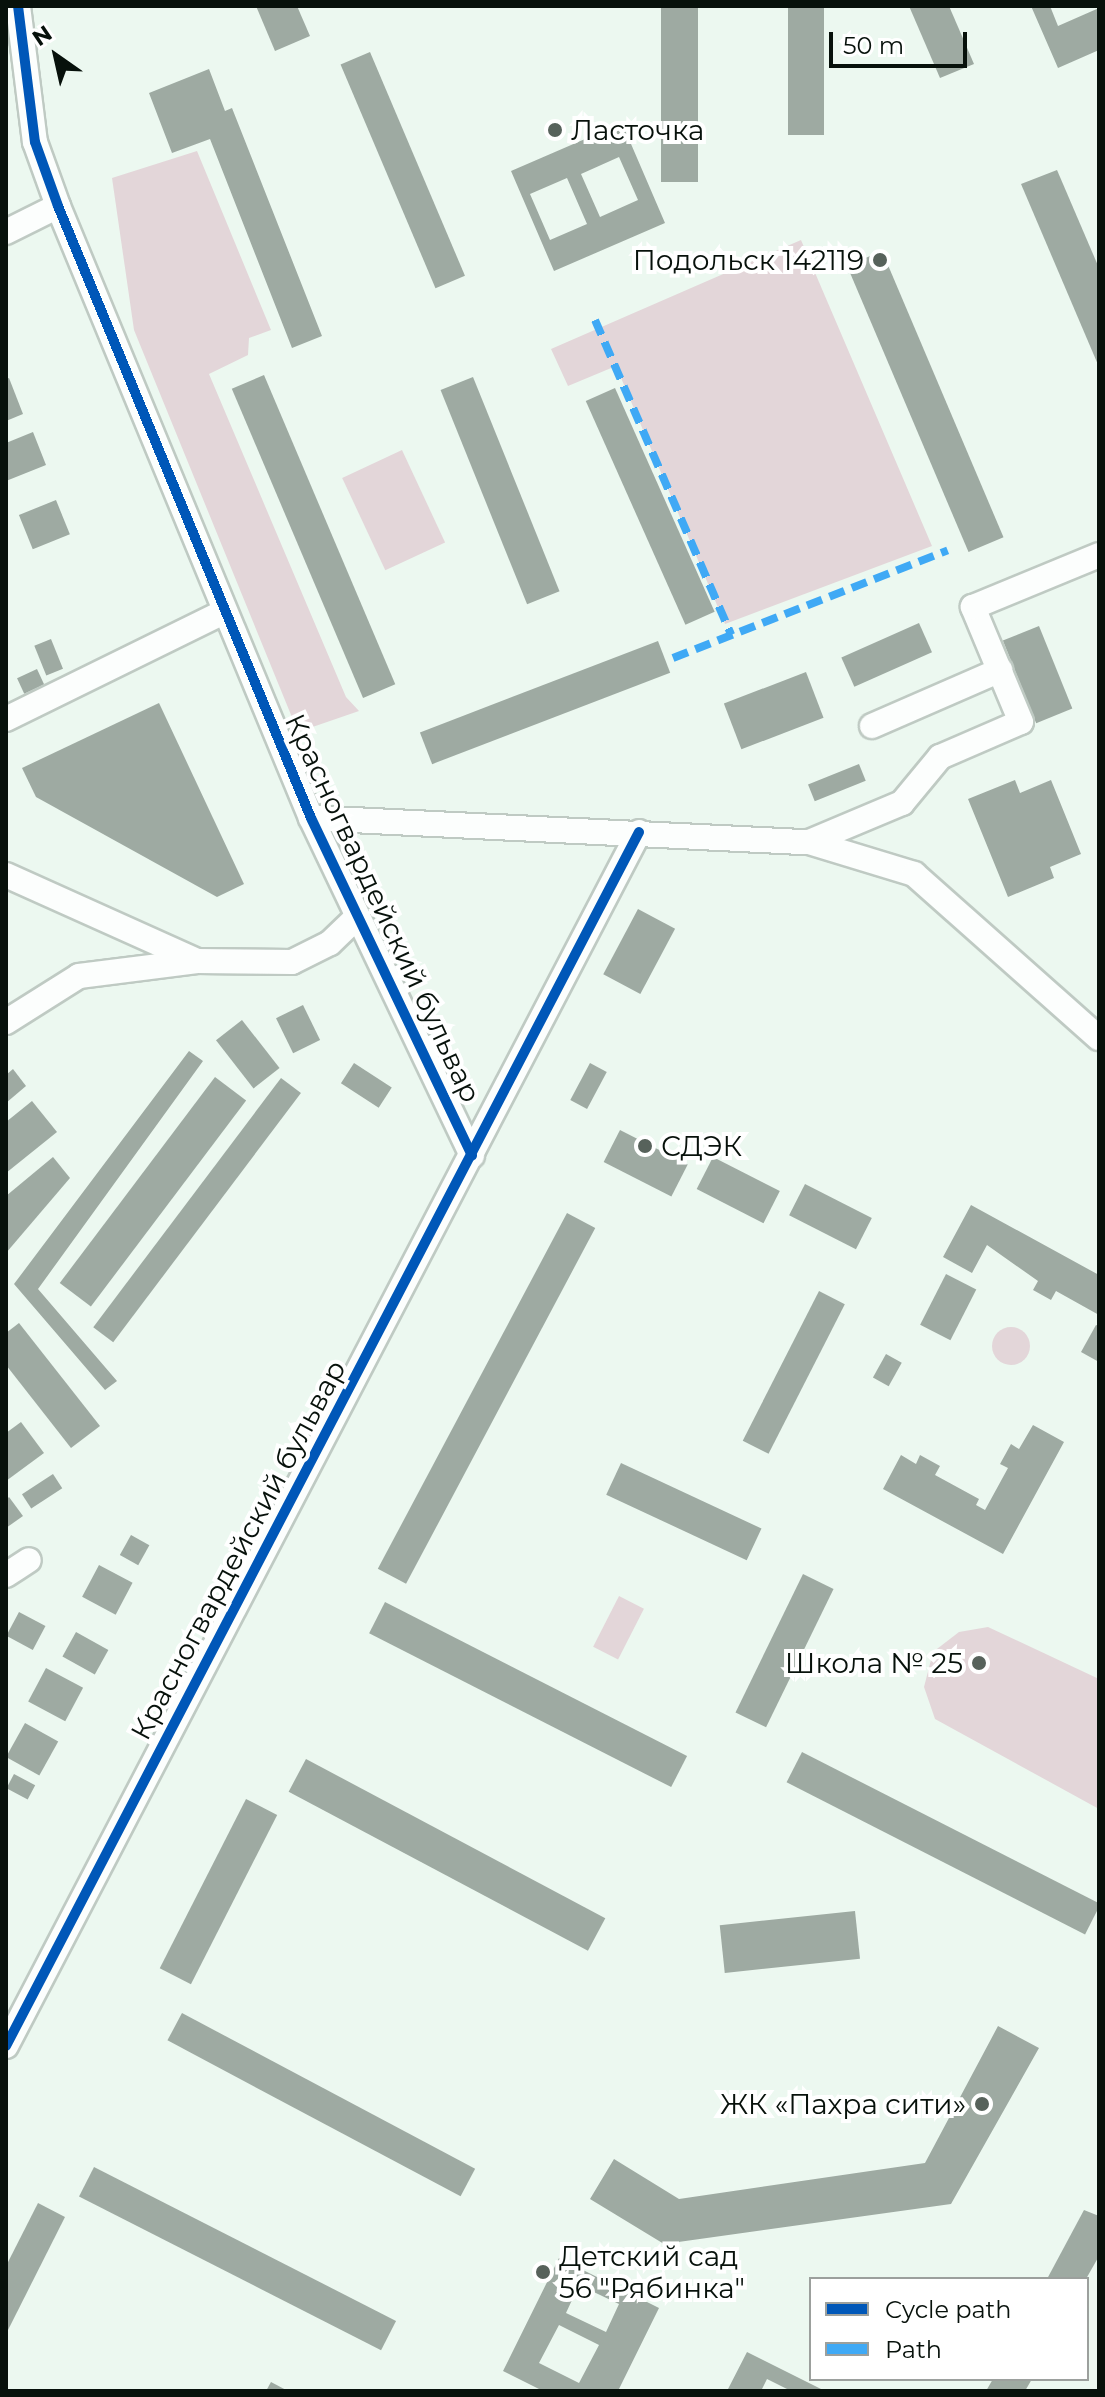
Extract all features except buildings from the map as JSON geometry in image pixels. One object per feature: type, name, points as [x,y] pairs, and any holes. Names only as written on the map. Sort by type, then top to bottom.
[{"type":"street","name":"Красногвардейский бульвар","points":[[6,2046],[472,1156],[311,818],[223,612],[58,206],[35,142],[18,6]]},
{"type":"street","points":[[6,232],[58,206]]},
{"type":"street","points":[[809,842],[902,803],[940,757],[1021,722],[973,607],[1099,555]]},
{"type":"street","points":[[6,719],[223,612]]},
{"type":"street","points":[[872,726],[1000,670]]},
{"type":"street","points":[[311,818],[809,842],[914,874],[1099,1038]]},
{"type":"street","points":[[472,1156],[639,832]]},
{"type":"street","points":[[6,875],[197,961]]},
{"type":"street","points":[[6,1022],[79,976],[197,961],[292,962],[330,943],[357,917]]},
{"type":"street","points":[[6,1575],[29,1560]]},
{"type":"shaded area","points":[[197,151],[271,330],[249,338],[248,355],[209,374],[346,697],[359,711],[298,732],[134,330],[112,178]]},
{"type":"shaded area","points":[[801,240],[932,546],[725,624],[616,366],[568,386],[551,349]]},
{"type":"shaded area","points":[[402,450],[445,542],[385,570],[342,478]]},
{"type":"shaded area","points":[[1011,1327],[1024,1333],[1030,1346],[1024,1359],[1011,1365],[998,1359],[992,1346],[998,1333]]},
{"type":"shaded area","points":[[619,1596],[644,1609],[618,1659],[593,1647]]},
{"type":"shaded area","points":[[988,1627],[1099,1679],[1099,1809],[935,1719],[924,1687],[933,1652],[959,1632]]},
{"type":"marked path","points":[[595,320],[731,635]]},
{"type":"marked path","points":[[673,658],[948,550]]},
{"type":"cycle path","points":[[18,6],[35,142],[58,206],[311,818],[472,1156]]},
{"type":"cycle path","points":[[6,2046],[639,832]]},
{"type":"place","name":"Ласточка","points":[[555,130]]},
{"type":"place","name":"Подольск 142119","points":[[880,260]]},
{"type":"place","name":"СДЭК","points":[[645,1146]]},
{"type":"place","name":"Школа № 25","points":[[979,1663]]},
{"type":"place","name":"ЖК «Пахра сити»","points":[[982,2104]]},
{"type":"place","name":"Детский сад 56 \"Рябинка\"","points":[[543,2272]]}]
